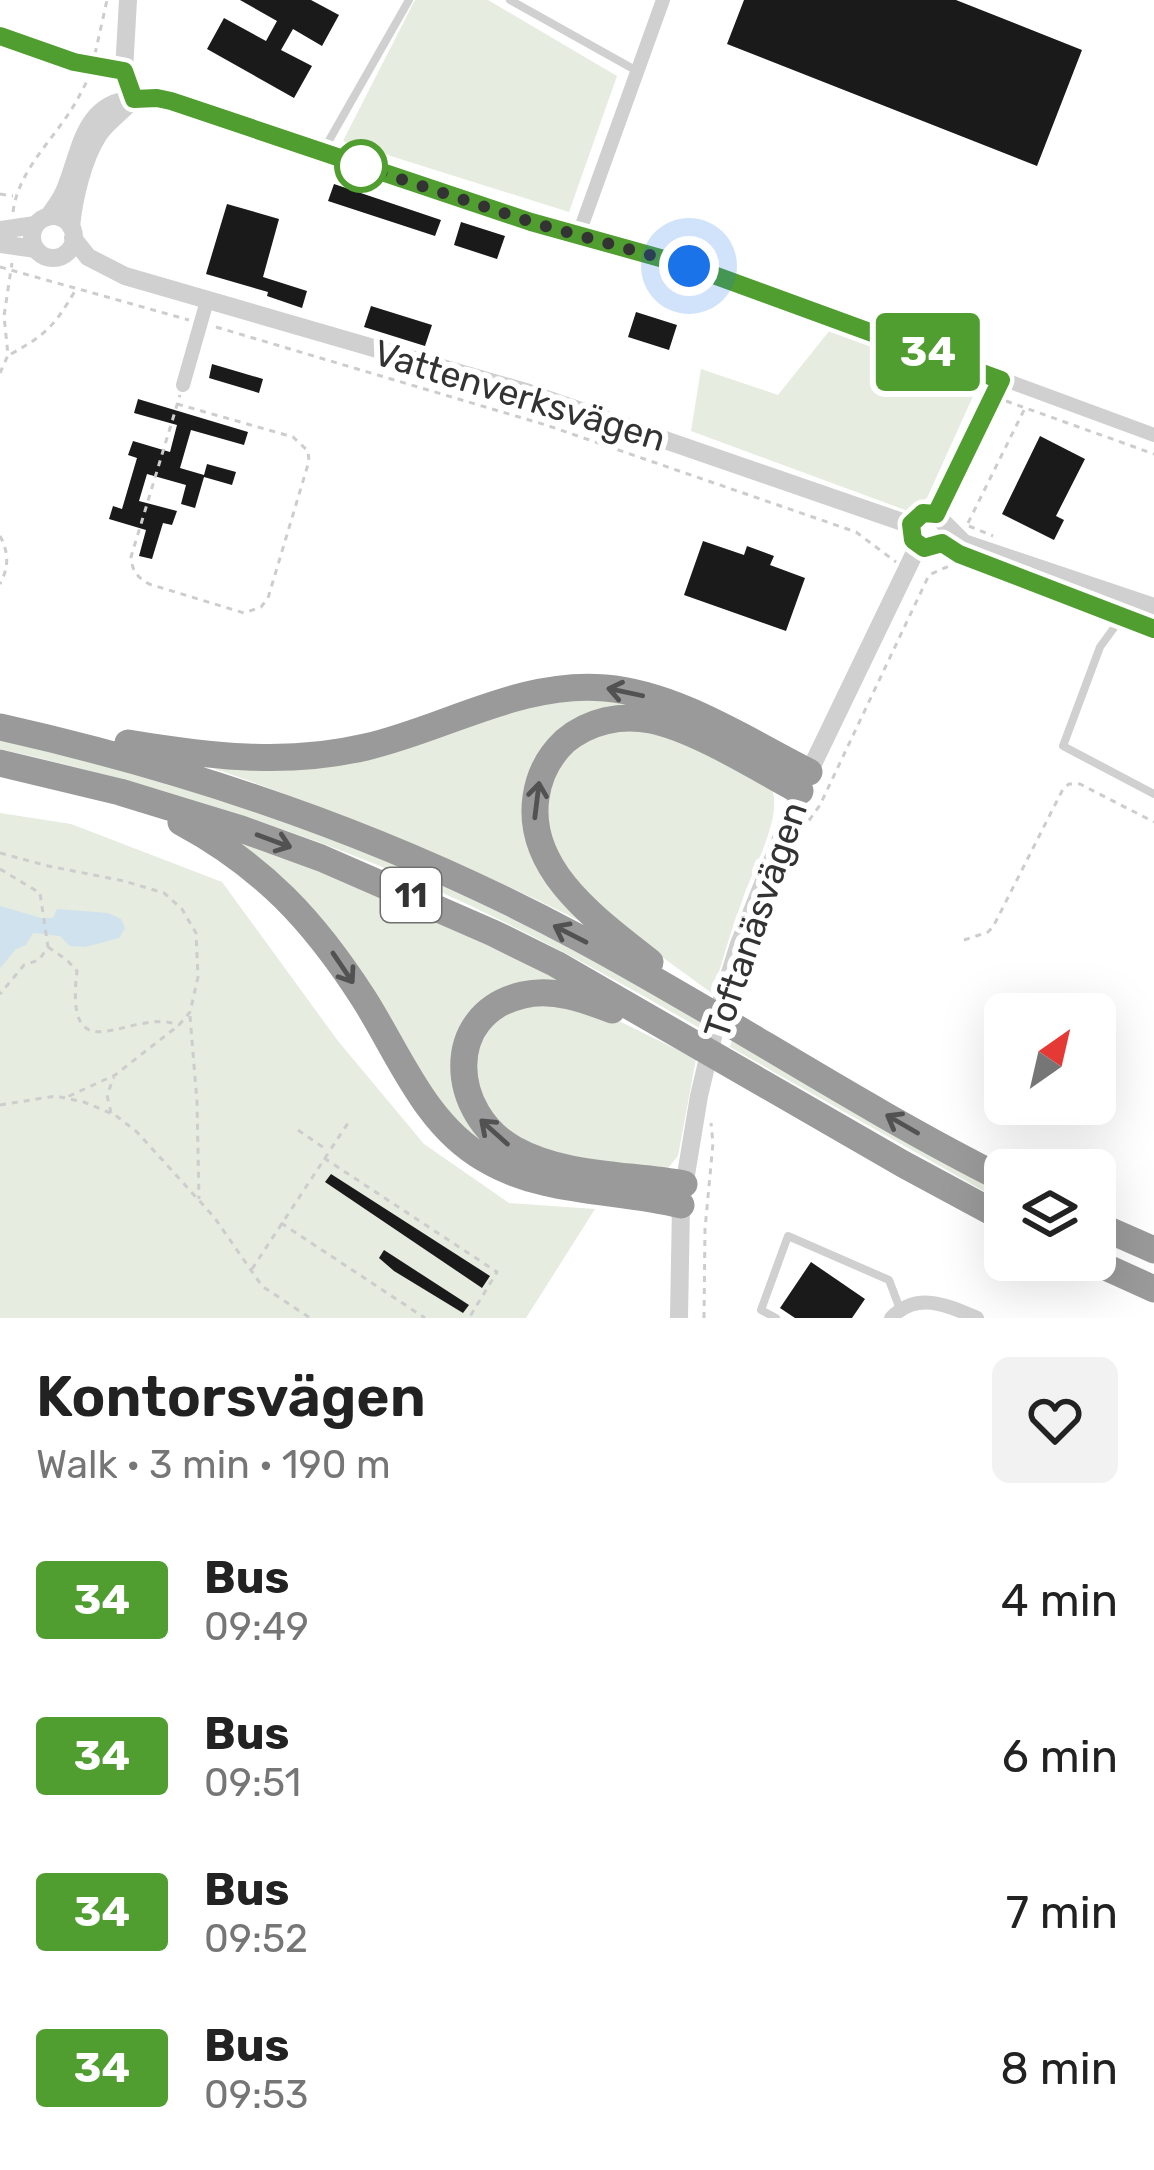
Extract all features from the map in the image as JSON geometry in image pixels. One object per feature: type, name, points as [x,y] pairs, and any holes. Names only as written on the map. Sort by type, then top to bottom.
[{"type":"highway","points":[[0,715],[164,749],[238,758],[289,758],[366,747],[548,690],[602,687],[672,705],[805,781]]},
{"type":"highway","points":[[709,1011],[601,923],[561,880],[544,853],[535,820],[542,773],[557,749],[583,729],[634,718],[672,726],[805,781]]},
{"type":"highway","name":"11","points":[[0,728],[208,782],[406,856],[575,936],[984,1168]]},
{"type":"highway","name":"11","points":[[0,763],[196,814],[400,891],[556,964],[984,1208]]},
{"type":"highway","points":[[41,773],[115,794],[179,820],[235,854],[281,892],[338,958],[427,1103],[475,1153],[538,1180],[683,1194]]},
{"type":"highway","points":[[683,1194],[532,1158],[498,1139],[475,1113],[462,1069],[469,1040],[486,1014],[524,994],[572,996],[629,1017],[791,1100]]},
{"type":"highway","points":[[1116,1233],[1154,1250]]},
{"type":"highway","points":[[1116,1272],[1154,1289]]},
{"type":"street","points":[[128,0],[124,71],[134,99]]},
{"type":"street","points":[[578,236],[663,0]]},
{"type":"street","points":[[134,99],[96,141],[74,203],[66,253],[45,256],[32,241],[65,192],[92,123],[117,100],[134,99],[157,98],[578,236],[689,266],[1154,436]]},
{"type":"street","points":[[0,230],[61,218],[72,233]]},
{"type":"street","name":"Vattenverksvägen","points":[[72,233],[88,256],[125,276],[529,393],[911,524]]},
{"type":"street","points":[[0,244],[36,249]]},
{"type":"street","name":"Vattenverksvägen","points":[[57,257],[106,275],[125,276]]},
{"type":"street","points":[[183,385],[207,301]]},
{"type":"street","points":[[1001,380],[941,528],[930,548],[918,546],[910,534],[911,524],[923,513],[941,528],[964,543],[1123,607],[1154,629]]},
{"type":"street","points":[[941,528],[959,554],[1123,607],[1154,607]]},
{"type":"street","name":"Toftanäsvägen","points":[[680,1318],[683,1194],[718,1015],[734,962],[805,781],[918,546]]},
{"type":"street","points":[[896,1313],[926,1300],[977,1318]]},
{"type":"lane","points":[[322,152],[409,0]]},
{"type":"lane","points":[[510,0],[638,71]]},
{"type":"lane","points":[[0,36],[74,62],[124,71]]},
{"type":"lane","points":[[1123,607],[1117,625],[1100,646],[1063,746],[1154,794]]},
{"type":"lane","points":[[776,1318],[761,1310],[788,1236],[889,1280],[896,1313]]},
{"type":"path","points":[[0,194],[15,196],[26,172],[73,108],[93,66],[106,0]]},
{"type":"path","points":[[0,268],[546,425],[856,532],[893,560],[929,574],[820,805],[796,840]]},
{"type":"path","points":[[0,373],[8,355],[4,316],[11,271]]},
{"type":"path","points":[[8,355],[42,337],[76,289]]},
{"type":"path","points":[[177,404],[292,437],[308,451],[268,598],[251,612],[148,584],[132,567],[131,557],[177,404],[183,385]]},
{"type":"path","points":[[992,398],[1154,454]]},
{"type":"path","points":[[964,543],[967,526],[1026,406]]},
{"type":"path","points":[[0,536],[8,562],[0,584]]},
{"type":"path","points":[[964,940],[993,927],[1069,784],[1080,784],[1154,822]]},
{"type":"path","points":[[0,853],[164,893],[190,921],[199,948],[190,1012],[200,1200]]},
{"type":"path","points":[[0,869],[40,893],[48,946],[39,961],[24,965],[0,994]]},
{"type":"path","points":[[48,946],[77,971],[75,1014],[82,1025],[98,1031],[151,1022],[179,1024]]},
{"type":"path","points":[[68,1097],[115,1075],[190,1012]]},
{"type":"path","points":[[111,1113],[107,1095],[115,1075]]},
{"type":"path","points":[[0,1105],[68,1097],[111,1113],[137,1132],[200,1200],[262,1286],[310,1318]]},
{"type":"path","points":[[704,1102],[713,1143],[704,1318]]},
{"type":"path","points":[[250,1270],[350,1120]]},
{"type":"path","points":[[298,1130],[329,1151]]},
{"type":"path","points":[[324,1158],[497,1272],[469,1318]]},
{"type":"path","points":[[281,1223],[425,1318]]},
{"type":"shaded area","points":[[415,0],[488,0],[617,76],[569,212],[343,141]]},
{"type":"shaded area","points":[[834,325],[979,383],[927,498],[908,511],[691,431],[701,369],[778,395]]},
{"type":"shaded area","points":[[555,696],[646,702],[608,711],[526,799],[603,933],[395,837],[180,757],[218,762]]},
{"type":"shaded area","points":[[663,730],[772,790],[770,830],[713,994],[621,927],[559,862],[543,803],[566,753],[596,732]]},
{"type":"shaded area","points":[[0,733],[143,769],[439,877],[707,1017],[703,1030],[527,934],[380,866],[193,800],[0,749]]},
{"type":"shaded area","points":[[0,813],[71,824],[222,882],[338,1041],[424,1144],[509,1203],[595,1209],[526,1318],[0,1318]]},
{"type":"shaded area","points":[[225,829],[554,970],[570,989],[467,1029],[492,1142],[467,1138]]},
{"type":"shaded area","points":[[532,1002],[615,1019],[696,1059],[678,1156],[667,1169],[657,1172],[539,1152],[486,1115],[471,1064],[495,1018]]},
{"type":"shaded area","points":[[734,1033],[984,1174],[984,1191],[730,1047]]},
{"type":"water","points":[[0,906],[41,918],[53,918],[57,909],[108,913],[121,919],[125,928],[119,938],[85,947],[70,946],[60,936],[33,933],[0,968]]},
{"type":"building","points":[[240,0],[311,0],[339,15],[322,46],[293,29],[281,50],[312,66],[294,98],[207,49],[224,18],[266,41],[277,21]]},
{"type":"building","points":[[744,0],[956,0],[1082,50],[1037,166],[727,44]]},
{"type":"building","points":[[334,184],[441,220],[435,236],[328,201]]},
{"type":"building","points":[[227,204],[279,219],[263,277],[307,291],[302,308],[267,296],[268,292],[206,274]]},
{"type":"building","points":[[461,222],[505,236],[497,259],[454,245]]},
{"type":"building","points":[[371,306],[432,325],[425,346],[364,327]]},
{"type":"building","points":[[636,312],[677,325],[669,350],[628,337]]},
{"type":"building","points":[[212,364],[263,379],[259,393],[209,378]]},
{"type":"building","points":[[138,399],[248,432],[244,445],[191,430],[180,468],[204,475],[207,464],[236,472],[232,485],[204,477],[195,508],[181,504],[186,485],[147,474],[139,501],[177,511],[172,525],[163,523],[152,559],[139,556],[146,530],[109,519],[113,506],[122,509],[137,458],[128,455],[133,441],[170,452],[177,425],[134,413]]},
{"type":"building","points":[[1040,436],[1085,459],[1056,516],[1064,520],[1054,540],[1002,514]]},
{"type":"building","points":[[703,541],[744,555],[747,546],[774,556],[770,565],[805,578],[786,631],[684,595]]},
{"type":"building","points":[[331,1174],[490,1276],[482,1288],[325,1182]]},
{"type":"building","points":[[384,1250],[469,1305],[463,1313],[394,1271],[379,1258]]},
{"type":"building","points":[[811,1262],[865,1299],[852,1318],[795,1318],[780,1308]]},
{"type":"bus line","name":"34","points":[[0,36],[74,62],[124,71],[134,99],[171,101],[531,222],[689,266],[1001,380],[936,514],[923,513],[911,524],[913,540],[924,548],[942,543],[959,554],[1154,629]]},
{"type":"route","points":[[361,166],[531,222],[689,266]]}]
